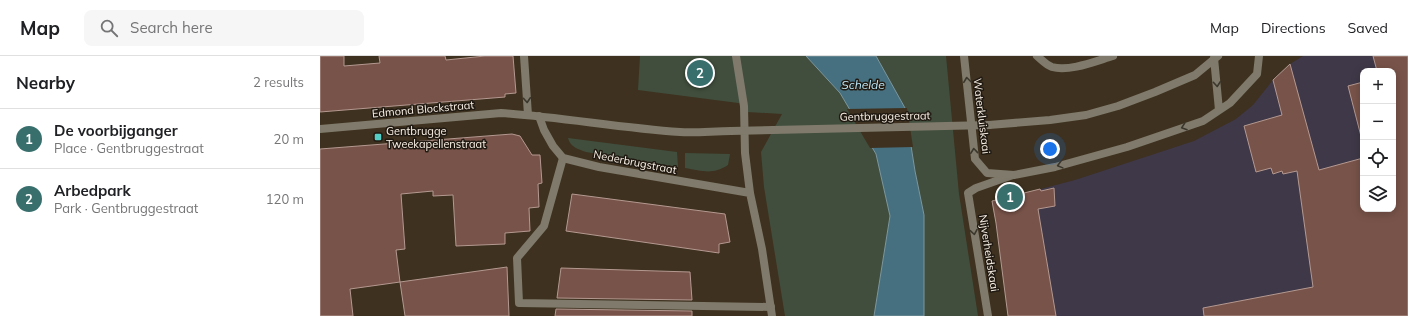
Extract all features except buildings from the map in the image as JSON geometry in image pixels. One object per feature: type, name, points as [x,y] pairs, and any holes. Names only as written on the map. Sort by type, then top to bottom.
[{"type":"street","points":[[524,56],[528,115]]},
{"type":"street","points":[[736,56],[744,106],[745,153],[750,193],[762,249],[772,316]]},
{"type":"street","name":"Waterkluiskaai","points":[[964,56],[975,159],[987,173],[1014,175]]},
{"type":"street","points":[[1037,56],[1052,67],[1062,69],[1113,56]]},
{"type":"street","points":[[1014,175],[1055,167],[1127,147],[1203,121],[1230,103],[1257,74],[1259,56]]},
{"type":"street","points":[[1215,57],[1219,110]]},
{"type":"street","name":"Gentbruggestraat","points":[[539,116],[560,120],[680,132],[989,125],[1050,120],[1086,115],[1118,106],[1156,92],[1195,75],[1215,57]]},
{"type":"street","name":"Edmond Blockstraat","points":[[320,128],[501,113],[539,116]]},
{"type":"street","points":[[539,116],[544,130],[553,146],[563,158],[544,226],[517,258],[519,303],[771,307]]},
{"type":"street","name":"Nederbrugstraat","points":[[563,158],[599,167],[750,193]]},
{"type":"street","name":"Nijverheidskaai","points":[[988,316],[968,193],[976,188],[1014,175]]},
{"type":"shaded area","points":[[1303,56],[1408,56],[1408,316],[1008,316],[998,236],[1010,197],[1075,180],[1194,141],[1236,119],[1253,105],[1273,80],[1290,64]]},
{"type":"green space","points":[[640,56],[806,56],[840,93],[876,154],[890,216],[874,316],[785,316],[764,187],[761,152],[782,114],[747,112],[746,104],[638,90]]},
{"type":"green space","points":[[876,56],[946,56],[959,194],[978,316],[924,316],[924,215],[905,108]]},
{"type":"green space","points":[[568,138],[677,152],[678,167],[586,152],[572,146]]},
{"type":"green space","points":[[685,153],[730,154],[728,165],[717,170],[702,171],[685,168]]},
{"type":"water","name":"Schelde","points":[[806,56],[876,56],[905,108],[924,215],[924,316],[874,316],[890,216],[876,154],[840,93]]},
{"type":"pier","points":[[907,108],[913,147],[870,148],[847,109]]},
{"type":"place","name":"Arbedpark","points":[[700,73]]},
{"type":"place","name":"Gentbrugge Tweekapellenstraat","points":[[378,137]]},
{"type":"place","name":"De voorbijganger","points":[[1010,197]]}]
